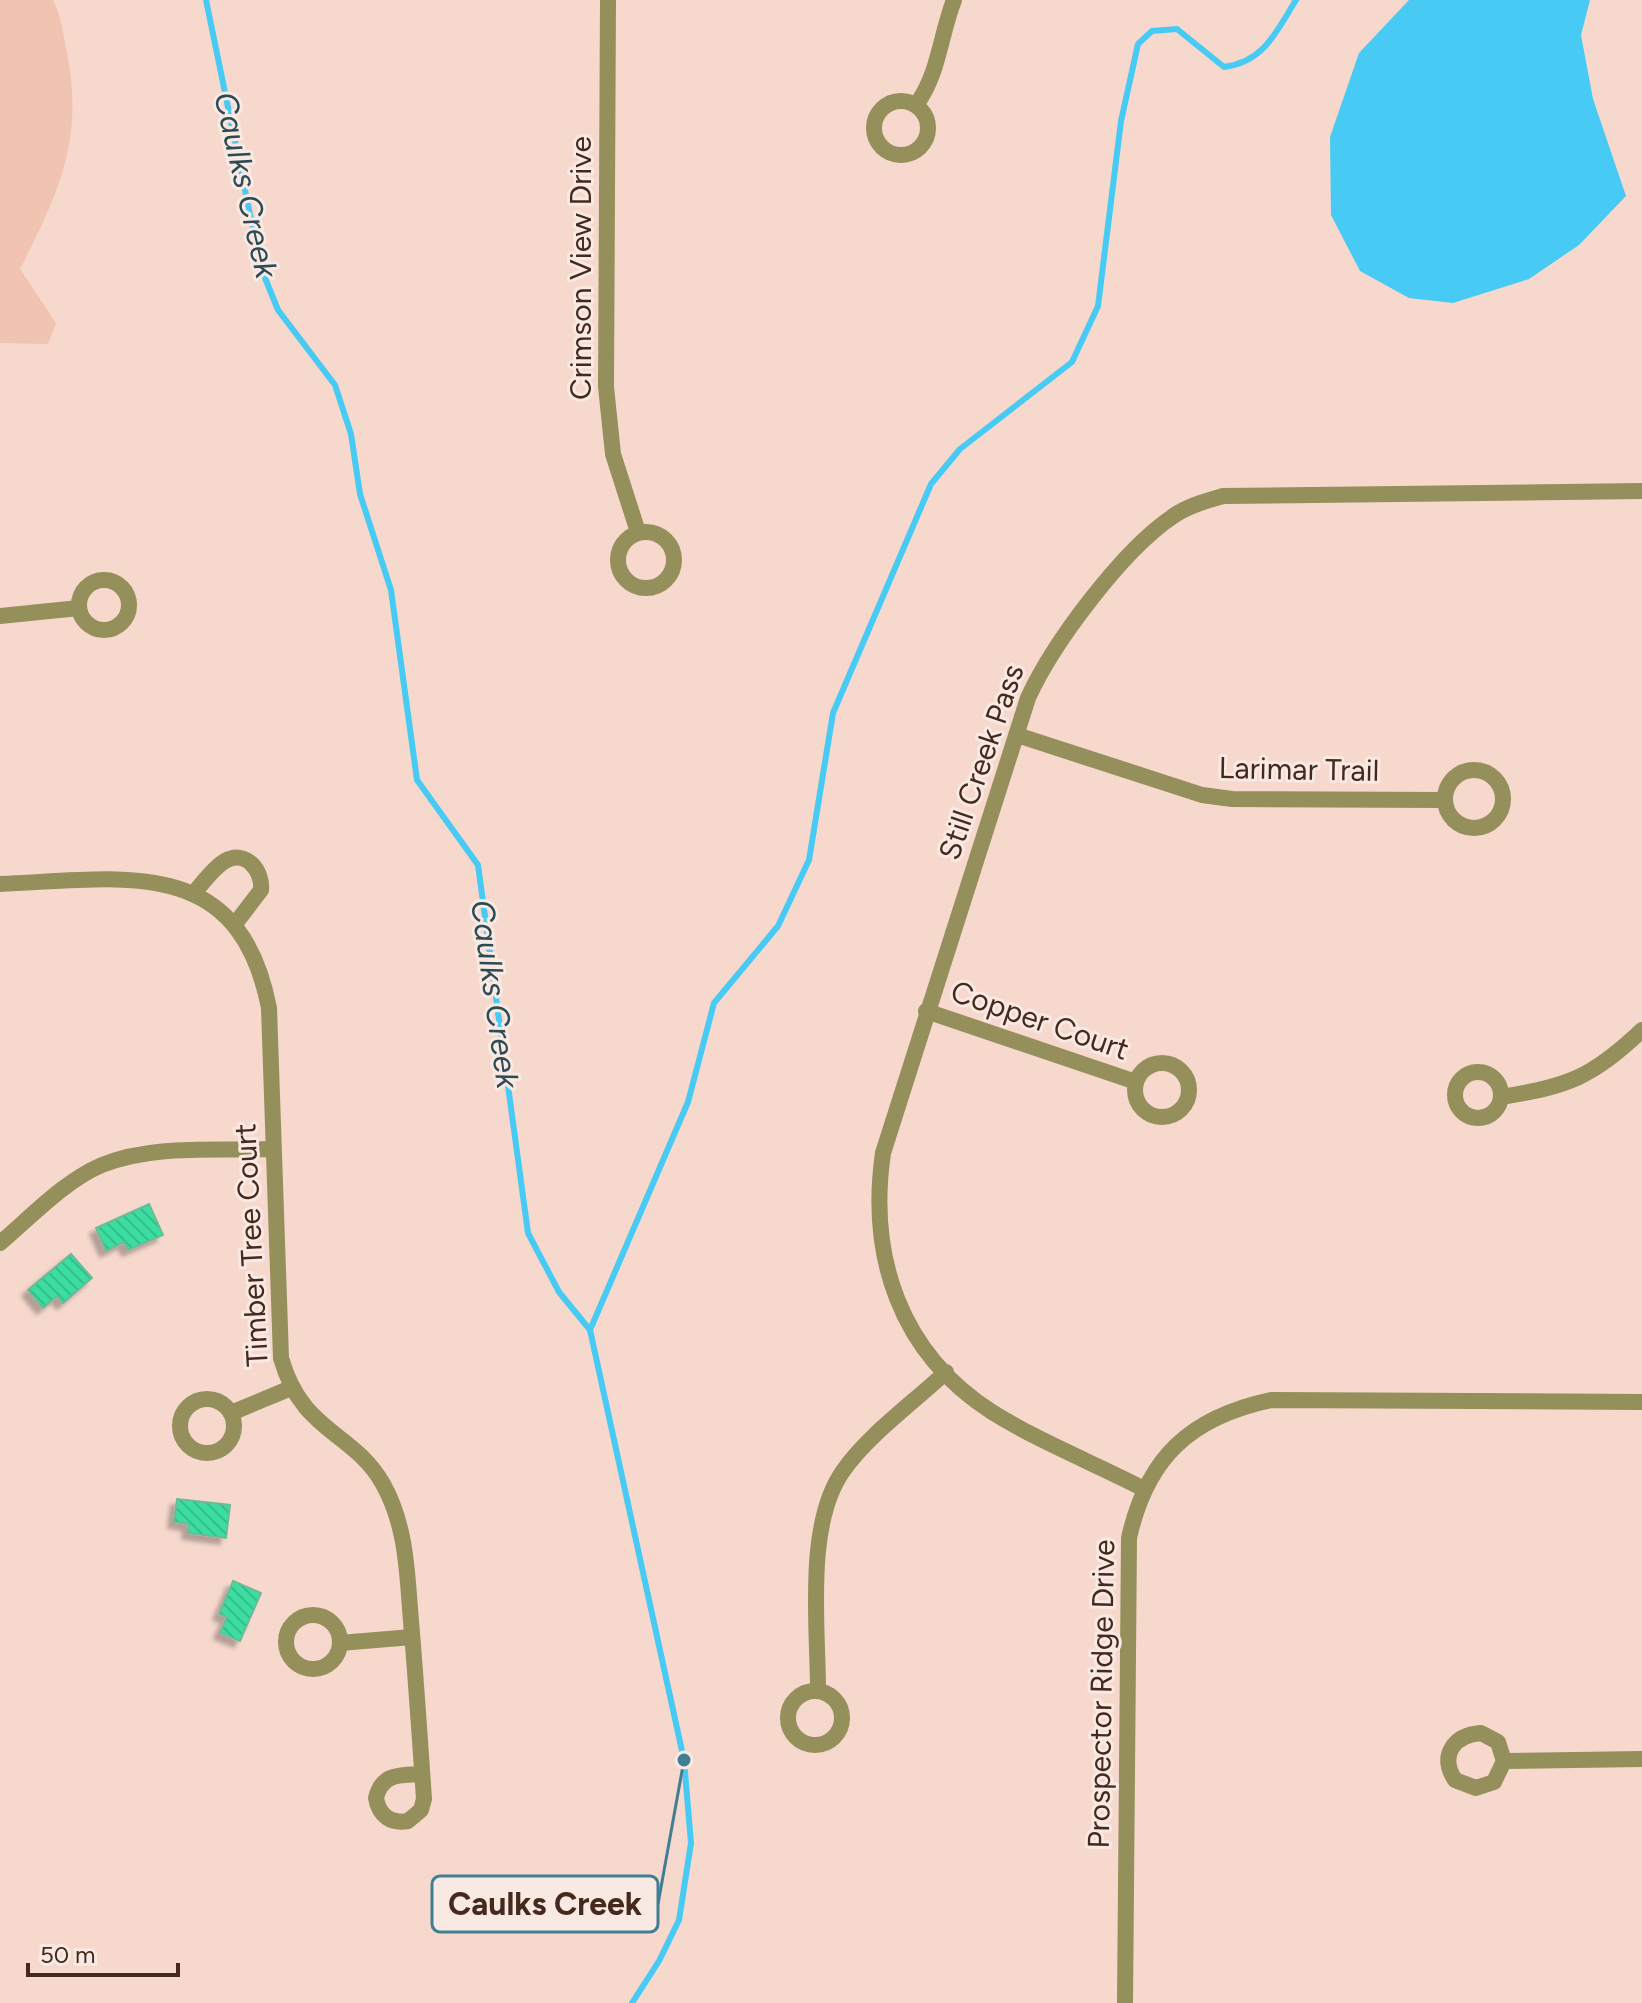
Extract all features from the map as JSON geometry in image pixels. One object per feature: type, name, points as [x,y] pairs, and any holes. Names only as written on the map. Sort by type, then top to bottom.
[{"type":"street","name":"Crimson View Drive","points":[[608,0],[606,387],[613,454],[638,532]]},
{"type":"street","points":[[916,105],[932,85],[945,25],[954,0]]},
{"type":"street","name":"Still Creek Pass","points":[[1144,1489],[992,1411],[946,1372],[926,1351],[896,1300],[881,1244],[877,1212],[883,1153],[1028,698],[1059,642],[1136,548],[1175,514],[1197,504],[1246,494],[1642,491]]},
{"type":"street","points":[[0,616],[79,608]]},
{"type":"street","name":"Larimar Trail","points":[[1017,735],[1202,795],[1232,799],[1445,800]]},
{"type":"street","points":[[193,894],[224,861],[241,858],[250,862],[260,873],[261,890],[235,924]]},
{"type":"street","name":"Timber Tree Court","points":[[0,884],[113,879],[148,881],[193,894],[224,912],[235,924],[263,977],[269,1008],[281,1358],[291,1388],[305,1410],[382,1481],[402,1527],[422,1774]]},
{"type":"street","name":"Copper Court","points":[[926,1011],[1136,1082]]},
{"type":"street","points":[[1501,1097],[1547,1090],[1587,1075],[1602,1067],[1642,1030]]},
{"type":"street","points":[[0,1243],[56,1194],[100,1166],[153,1154],[272,1149]]},
{"type":"street","points":[[818,1690],[820,1540],[832,1492],[843,1471],[857,1455],[946,1372]]},
{"type":"street","points":[[231,1413],[291,1388]]},
{"type":"street","name":"Prospector Ridge Drive","points":[[1125,2003],[1127,1562],[1135,1513],[1144,1489],[1167,1455],[1192,1430],[1218,1415],[1271,1400],[1642,1402]]},
{"type":"street","points":[[340,1643],[412,1637]]},
{"type":"street","points":[[1504,1761],[1542,1758],[1642,1759]]},
{"type":"shaded area","points":[[0,0],[53,0],[61,24],[71,80],[70,137],[65,163],[47,214],[20,269],[56,323],[48,344],[0,343]]},
{"type":"water","points":[[1409,0],[1590,0],[1581,35],[1593,99],[1626,196],[1579,245],[1529,279],[1453,303],[1409,298],[1360,271],[1331,215],[1330,137],[1359,53]]},
{"type":"building","points":[[149,1204],[163,1235],[128,1250],[124,1242],[106,1251],[96,1228]]},
{"type":"building","points":[[71,1254],[92,1278],[63,1303],[57,1296],[43,1308],[28,1290]]},
{"type":"building","points":[[177,1499],[230,1505],[226,1538],[188,1533],[189,1524],[174,1522]]},
{"type":"building","points":[[233,1581],[261,1593],[240,1641],[220,1633],[227,1617],[219,1614]]},
{"type":"waterway","name":"Caulks Creek","points":[[206,0],[261,268],[278,310],[335,385],[351,434],[360,494],[391,590],[417,780],[478,865],[528,1233],[559,1292],[590,1330],[684,1760],[691,1843],[679,1920],[659,1961],[632,2003]]},
{"type":"waterway","points":[[590,1330],[688,1102],[714,1003],[778,926],[809,860],[833,713],[931,484],[960,449],[1072,362],[1098,306],[1121,121],[1138,44],[1152,31],[1177,29],[1224,67],[1238,64],[1268,44],[1296,0]]},
{"type":"place","name":"Caulks Creek","points":[[684,1760]]}]
